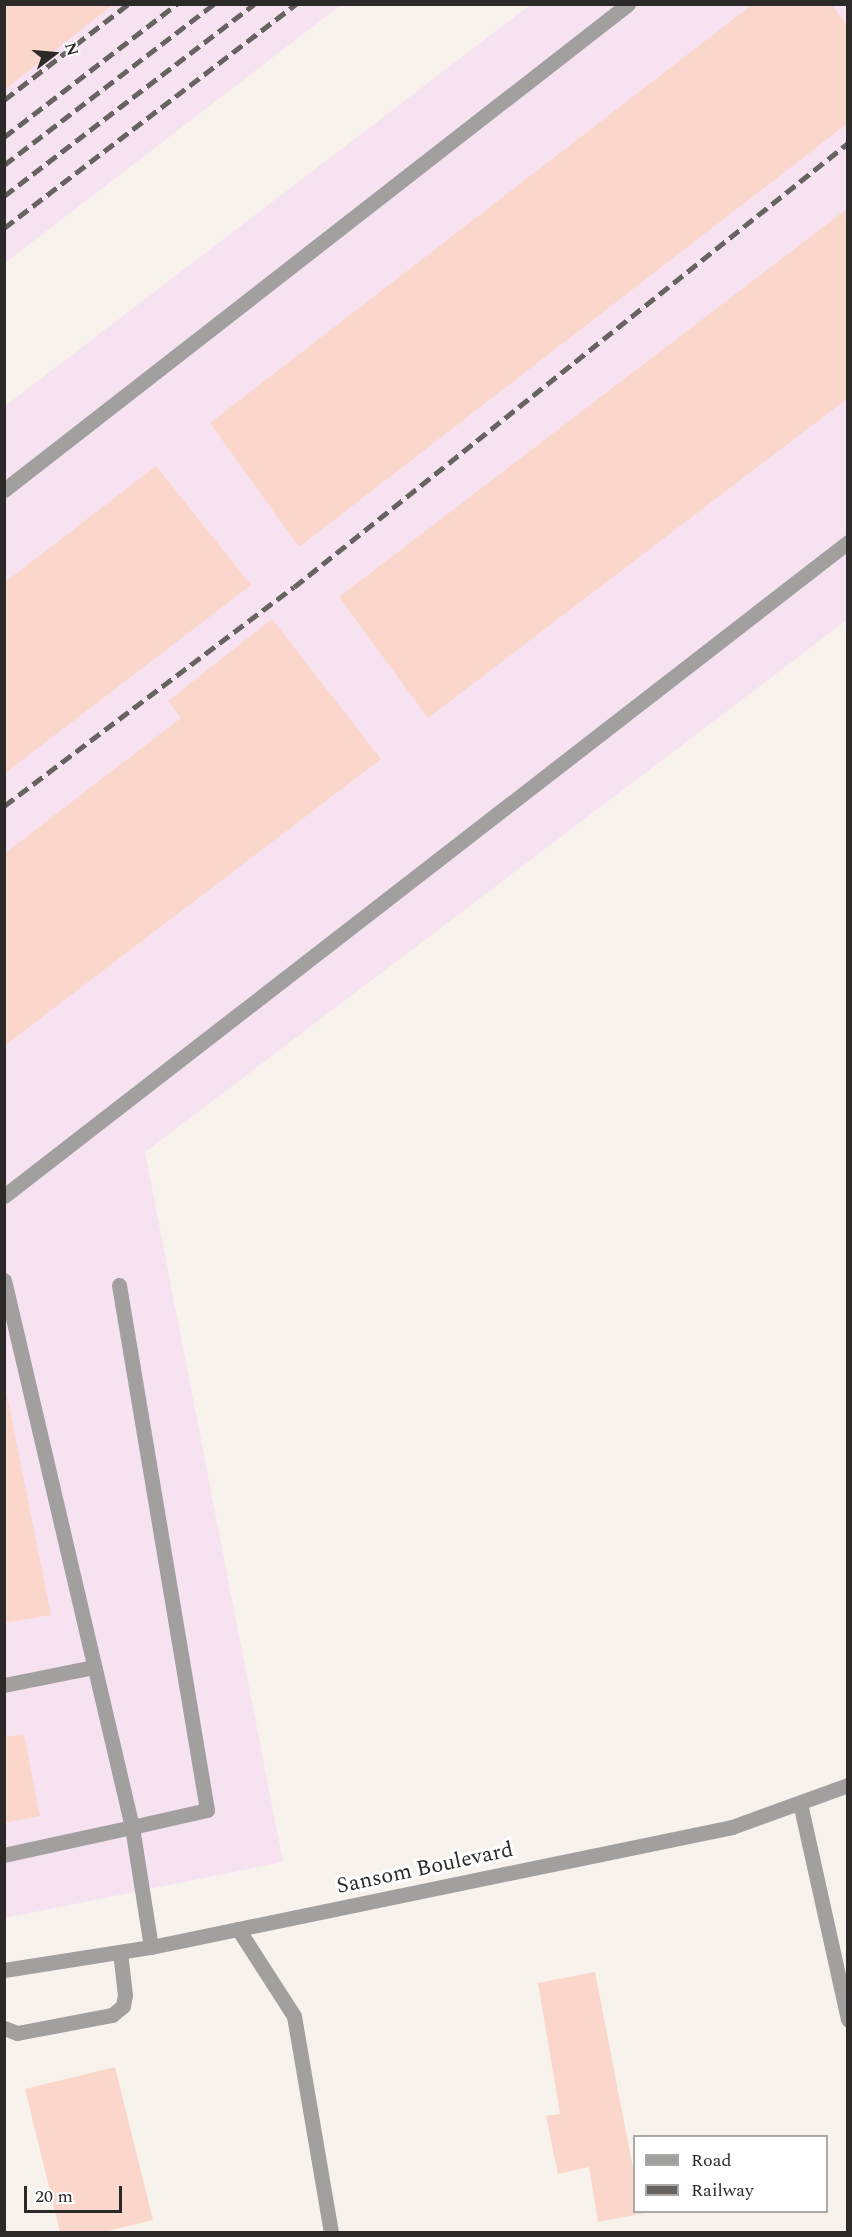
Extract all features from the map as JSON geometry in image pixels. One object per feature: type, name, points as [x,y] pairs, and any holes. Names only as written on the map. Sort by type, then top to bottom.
[{"type":"street","points":[[4,490],[628,4]]},
{"type":"street","points":[[4,1196],[848,542]]},
{"type":"street","points":[[4,1280],[132,1827],[151,1947]]},
{"type":"street","points":[[4,1855],[207,1810],[119,1285]]},
{"type":"street","points":[[4,1685],[94,1667]]},
{"type":"street","name":"Sansom Boulevard","points":[[4,1970],[151,1947],[732,1827],[848,1785]]},
{"type":"street","points":[[800,1803],[848,2019]]},
{"type":"street","points":[[238,1929],[294,2016],[331,2232]]},
{"type":"street","points":[[4,2028],[16,2033],[112,2015],[123,2006],[125,1995],[120,1952]]},
{"type":"shaded area","points":[[5,5],[341,5],[5,263]]},
{"type":"shaded area","points":[[530,5],[847,5],[847,620],[145,1152],[283,1862],[5,1918],[5,406]]},
{"type":"building","points":[[4,4],[114,4],[4,90]]},
{"type":"building","points":[[753,4],[831,4],[848,26],[848,123],[299,547],[210,423]]},
{"type":"building","points":[[848,208],[848,398],[428,718],[339,597]]},
{"type":"building","points":[[156,466],[251,585],[4,774],[4,583]]},
{"type":"building","points":[[272,619],[381,759],[4,1046],[4,854],[181,718],[168,701]]},
{"type":"building","points":[[4,1381],[51,1615],[4,1623]]},
{"type":"building","points":[[24,1734],[40,1816],[4,1823],[4,1737]]},
{"type":"building","points":[[595,1972],[633,2168],[633,2213],[645,2213],[598,2222],[589,2167],[558,2174],[546,2116],[560,2114],[538,1983]]},
{"type":"building","points":[[115,2067],[153,2220],[104,2232],[60,2232],[25,2089]]},
{"type":"railway","points":[[4,100],[128,4]]},
{"type":"railway","points":[[4,137],[177,4]]},
{"type":"railway","points":[[4,165],[214,4]]},
{"type":"railway","points":[[4,196],[254,4]]},
{"type":"railway","points":[[4,228],[296,4]]},
{"type":"railway","points":[[4,806],[294,587],[848,143]]}]
